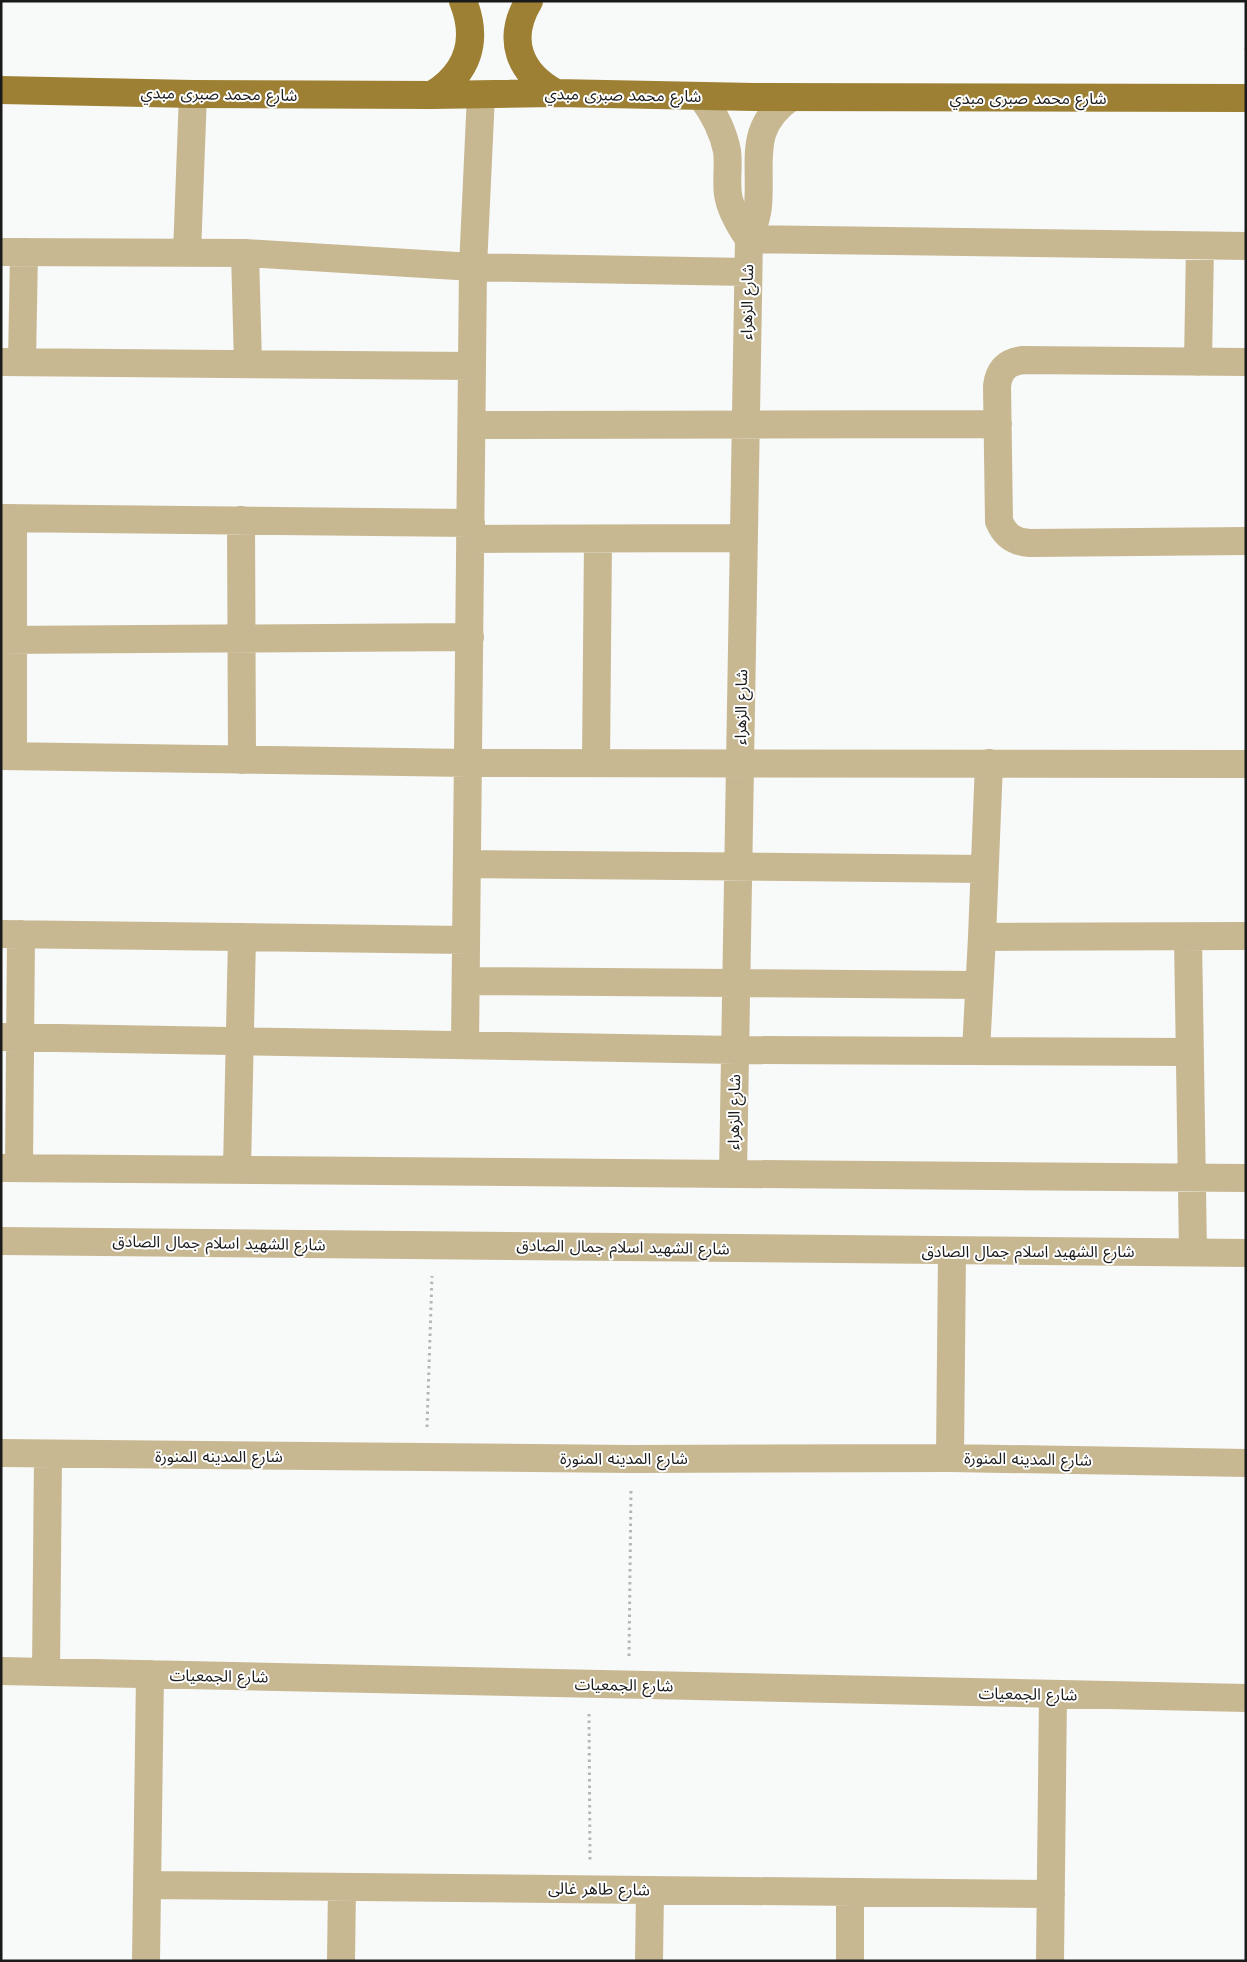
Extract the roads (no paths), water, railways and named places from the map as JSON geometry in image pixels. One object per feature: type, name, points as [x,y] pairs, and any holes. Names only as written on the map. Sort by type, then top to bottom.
[{"type":"main road","points":[[432,95],[446,87],[457,75],[465,61],[470,46],[471,30],[463,1]]},
{"type":"main road","points":[[529,1],[522,13],[518,29],[518,45],[522,61],[530,74],[542,86],[556,93]]},
{"type":"main road","name":"شارع محمد صبرى مبدي","points":[[1,90],[192,94],[432,95],[556,93],[791,97],[1246,98]]},
{"type":"street","points":[[187,253],[192,94]]},
{"type":"street","points":[[465,1045],[473,267],[481,94]]},
{"type":"street","points":[[701,96],[717,122],[723,137],[727,152],[728,196],[735,215],[749,239],[1246,246]]},
{"type":"street","name":"شارع الزهراء","points":[[733,1174],[749,239],[756,220],[758,206],[759,144],[763,129],[779,105],[791,97]]},
{"type":"street","points":[[1198,362],[1200,246]]},
{"type":"street","points":[[472,366],[12,362],[13,252],[245,253],[473,267],[748,272]]},
{"type":"street","points":[[245,253],[248,364]]},
{"type":"street","points":[[1246,362],[1014,361],[1007,365],[998,378],[999,521],[1003,531],[1010,538],[1020,542],[1246,541]]},
{"type":"street","points":[[472,425],[998,424]]},
{"type":"street","points":[[744,538],[598,539],[241,520],[7,518],[7,756],[468,763],[1246,764]]},
{"type":"street","points":[[241,520],[242,760]]},
{"type":"street","points":[[596,763],[598,539]]},
{"type":"street","points":[[7,640],[470,637]]},
{"type":"street","points":[[976,1051],[989,763]]},
{"type":"street","points":[[467,864],[984,869]]},
{"type":"street","points":[[466,940],[11,934],[10,1168],[1246,1178]]},
{"type":"street","points":[[982,937],[1246,936]]},
{"type":"street","points":[[237,1169],[242,937]]},
{"type":"street","points":[[1188,937],[1193,1252]]},
{"type":"street","points":[[466,981],[978,985]]},
{"type":"street","points":[[11,1037],[735,1050],[1190,1052]]},
{"type":"street","name":"شارع الشهيد اسلام جمال الصادق","points":[[1,1241],[1246,1253]]},
{"type":"street","points":[[950,1458],[952,1251]]},
{"type":"street","name":"شارع المدينه المنورة","points":[[1,1453],[632,1459],[950,1458],[1246,1463]]},
{"type":"street","points":[[46,1672],[48,1454]]},
{"type":"street","name":"شارع الجمعيات","points":[[1,1671],[1246,1698]]},
{"type":"street","points":[[146,1961],[150,1674]]},
{"type":"street","points":[[1050,1961],[1053,1694]]},
{"type":"street","name":"شارع طاهر غالى","points":[[147,1885],[1051,1894]]},
{"type":"street","points":[[341,1961],[342,1887]]},
{"type":"street","points":[[649,1961],[650,1890]]},
{"type":"street","points":[[850,1892],[850,1961]]}]
